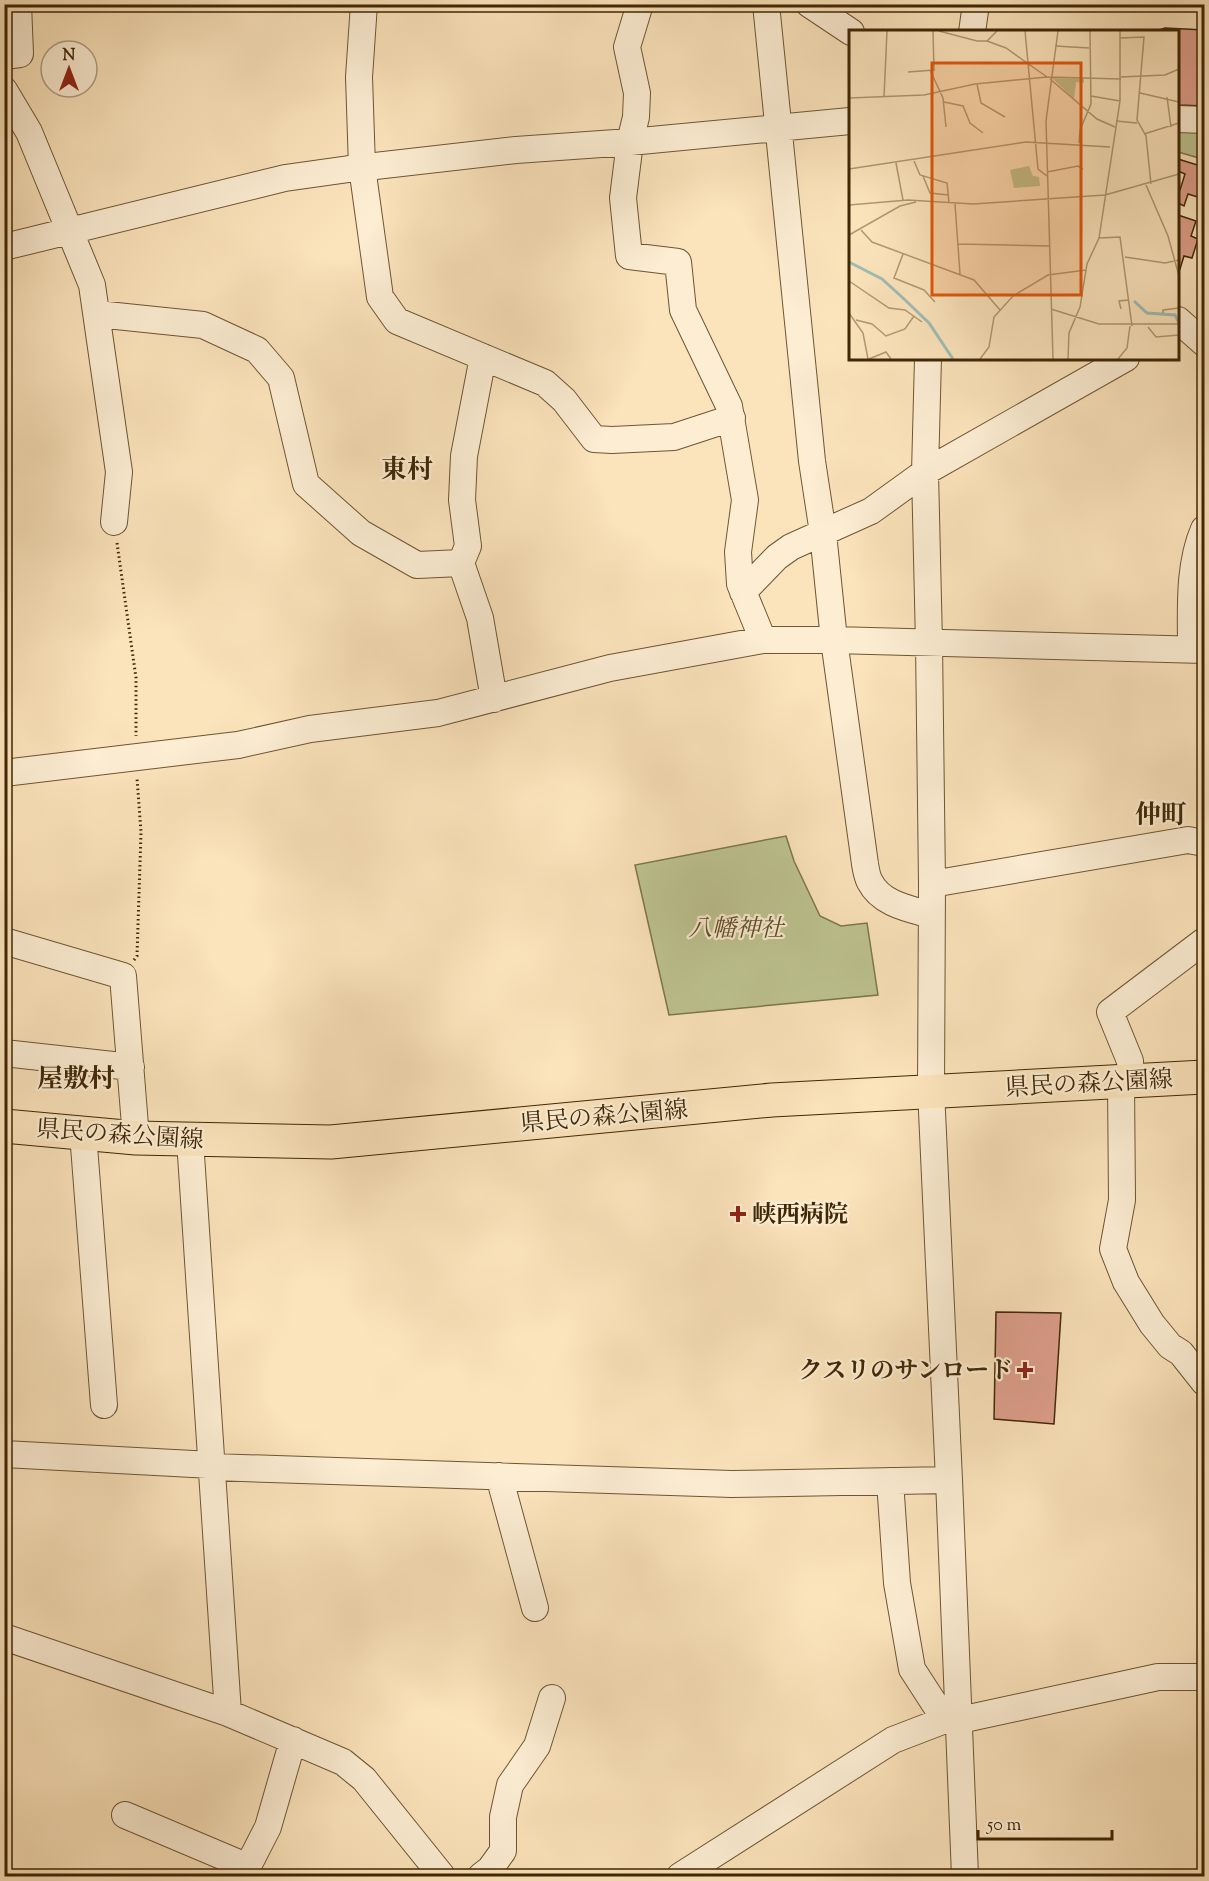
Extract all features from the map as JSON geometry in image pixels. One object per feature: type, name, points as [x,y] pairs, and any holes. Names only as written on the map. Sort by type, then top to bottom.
[{"type":"main road","name":"県民の森公園線","points":[[4,1126],[136,1138],[332,1142],[772,1100],[1204,1077]]},
{"type":"street","points":[[4,56],[20,54],[18,4]]},
{"type":"street","points":[[364,4],[359,77],[363,167],[380,297],[397,321],[545,383],[564,400],[594,439],[674,437],[732,418]]},
{"type":"street","points":[[639,4],[627,47],[637,93],[636,117],[630,142],[623,198],[629,256],[678,262],[683,310],[729,406],[745,500],[738,552],[740,584],[763,640]]},
{"type":"street","points":[[766,4],[812,461],[863,854],[870,882],[881,895],[896,904],[931,915]]},
{"type":"street","points":[[809,4],[849,31]]},
{"type":"street","points":[[972,30],[976,4]]},
{"type":"street","points":[[4,90],[29,132],[92,285],[119,472],[114,522]]},
{"type":"street","points":[[1179,119],[1204,120]]},
{"type":"street","points":[[4,247],[285,178],[516,150],[630,142],[849,121]]},
{"type":"street","points":[[97,314],[204,325],[256,350],[281,378],[306,484],[361,533],[417,565],[461,563]]},
{"type":"street","points":[[1180,325],[1204,343]]},
{"type":"street","points":[[483,357],[464,456],[462,500],[468,546],[461,563],[480,618],[494,699]]},
{"type":"street","points":[[928,360],[925,472],[932,884],[931,1090],[949,1480],[952,1720],[965,1876]]},
{"type":"street","points":[[743,592],[777,557],[791,547],[871,511],[925,472],[1122,360]]},
{"type":"street","points":[[4,774],[238,745],[310,729],[438,712],[610,668],[763,640],[1198,649],[1191,590],[1198,542],[1204,529]]},
{"type":"street","points":[[932,884],[1188,840],[1204,843]]},
{"type":"street","points":[[4,940],[123,976],[136,1138]]},
{"type":"street","points":[[1204,940],[1110,1012],[1130,1061],[1126,1081],[1122,1200],[1113,1249],[1126,1282],[1152,1324],[1170,1346],[1181,1353],[1204,1383]]},
{"type":"street","points":[[4,1053],[130,1067]]},
{"type":"street","points":[[84,1133],[104,1405]]},
{"type":"street","points":[[190,1140],[228,1713]]},
{"type":"street","points":[[4,1454],[212,1466],[732,1484],[949,1480]]},
{"type":"street","points":[[499,1476],[535,1608]]},
{"type":"street","points":[[890,1481],[897,1583],[912,1669],[952,1720]]},
{"type":"street","points":[[4,1637],[228,1713],[343,1761],[364,1779],[442,1876]]},
{"type":"street","points":[[680,1876],[893,1740],[952,1720],[1158,1677],[1204,1677]]},
{"type":"street","points":[[481,1876],[490,1869],[503,1851],[503,1817],[510,1785],[537,1746],[552,1698]]},
{"type":"street","points":[[125,1815],[245,1872],[268,1827],[293,1740]]},
{"type":"path","points":[[114,522],[136,678],[136,757],[141,832],[137,956],[123,976]]},
{"type":"green space","points":[[1179,125],[1204,126],[1204,150],[1201,149],[1199,158],[1179,152]]},
{"type":"green space","name":"八幡神社","points":[[786,836],[794,861],[820,916],[841,926],[867,923],[878,995],[669,1015],[635,865]]},
{"type":"building","points":[[1165,28],[1204,30],[1204,106],[1179,105],[1179,30],[1160,30]]},
{"type":"building","points":[[1179,159],[1204,167],[1204,199],[1188,194],[1184,206],[1179,204],[1179,190],[1185,174],[1179,171]]},
{"type":"building","points":[[1179,215],[1196,221],[1191,236],[1198,239],[1192,258],[1184,256],[1180,269]]},
{"type":"building","points":[[996,1312],[1061,1313],[1054,1424],[994,1419]]},
{"type":"place","name":"峡西病院","points":[[738,1214]]},
{"type":"place","name":"クスリのサンロード","points":[[1025,1370]]},
{"type":"district","name":"東村","points":[[407,469]]},
{"type":"district","name":"仲町","points":[[1161,814]]},
{"type":"district","name":"屋敷村","points":[[76,1078]]}]
